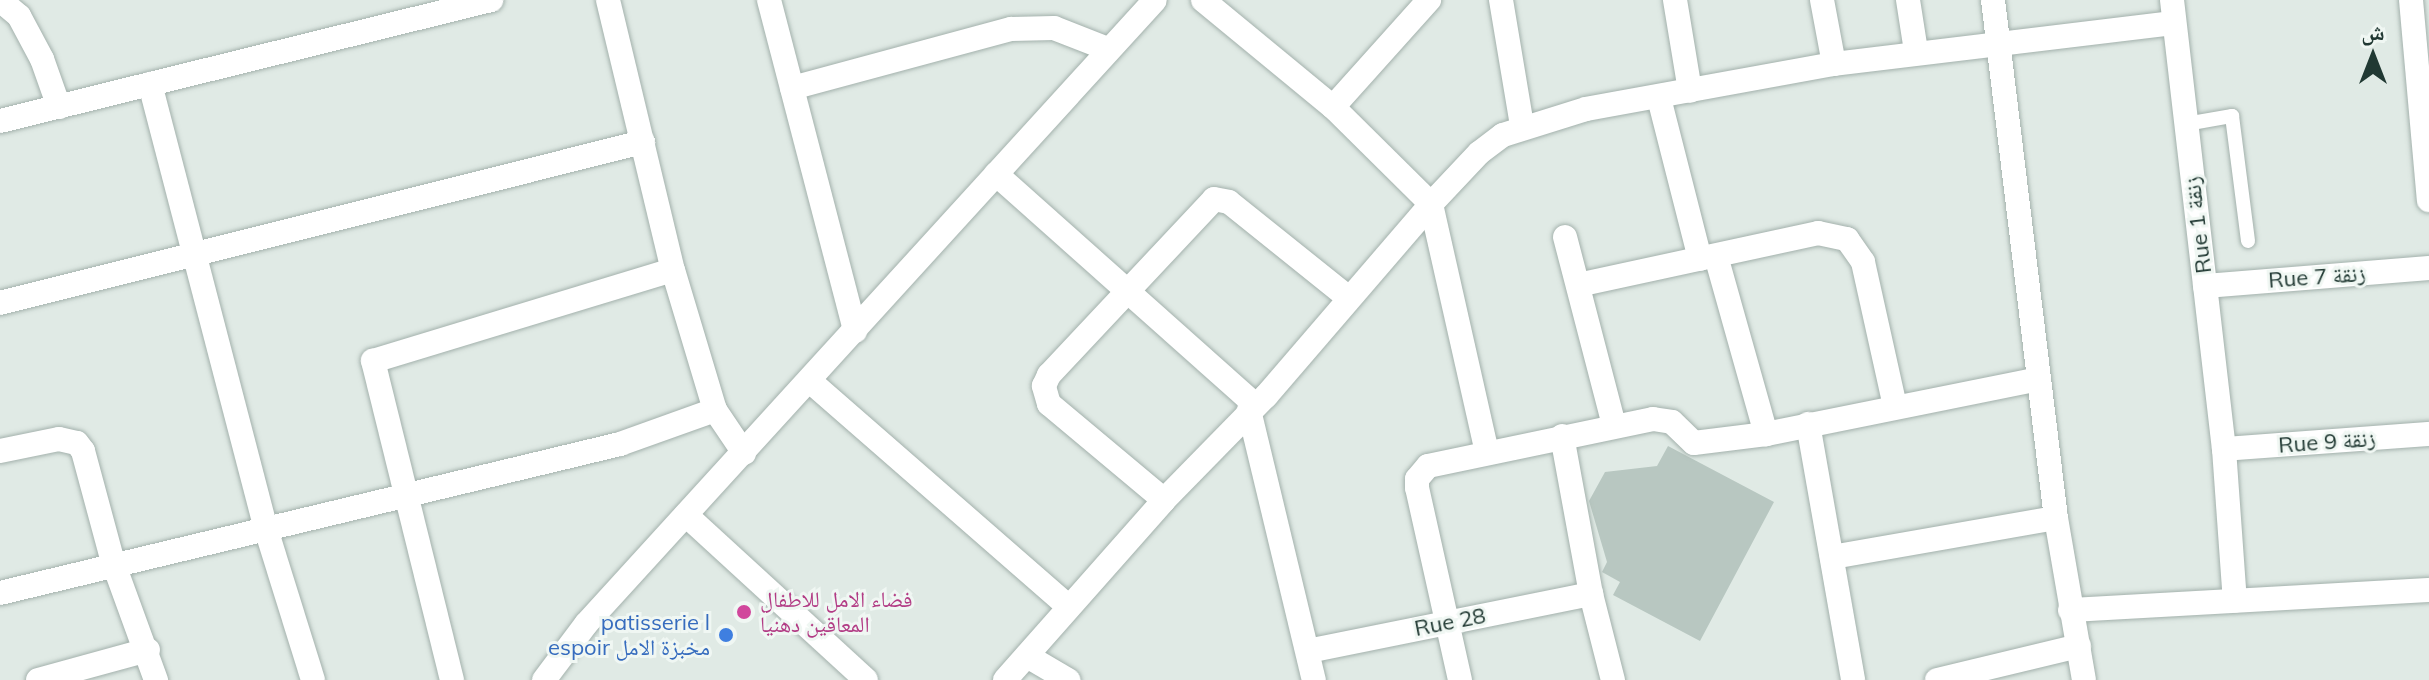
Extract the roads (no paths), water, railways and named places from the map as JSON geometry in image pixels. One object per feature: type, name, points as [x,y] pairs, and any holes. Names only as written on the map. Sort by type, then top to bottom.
[{"type":"street","points":[[0,0],[19,16],[37,48],[59,107]]},
{"type":"street","points":[[0,121],[491,0]]},
{"type":"street","points":[[608,0],[673,270],[715,410],[744,453]]},
{"type":"street","points":[[769,0],[855,331]]},
{"type":"street","points":[[544,680],[586,624],[811,382],[1155,0]]},
{"type":"street","points":[[1203,0],[1333,107],[1431,204],[1487,453]]},
{"type":"street","points":[[1333,107],[1429,0]]},
{"type":"street","points":[[1501,0],[1522,125]]},
{"type":"street","points":[[1675,0],[1690,91]]},
{"type":"street","points":[[1822,0],[1834,64]]},
{"type":"street","points":[[1908,0],[1916,51]]},
{"type":"street","points":[[1993,0],[2056,518],[2084,680]]},
{"type":"street","points":[[2411,0],[2429,200]]},
{"type":"street","points":[[1005,680],[1067,605],[1252,407],[1431,204],[1479,153],[1522,125],[1834,64],[2173,12]]},
{"type":"street","name":"Rue 1 زنقة","points":[[2173,12],[2224,449],[2235,601]]},
{"type":"street","points":[[792,88],[1011,29],[1054,28],[1108,49]]},
{"type":"street","points":[[150,84],[266,529],[313,680]]},
{"type":"street","points":[[1659,98],[1766,434]]},
{"type":"street","points":[[0,303],[643,142]]},
{"type":"street","points":[[996,174],[1252,407],[1314,680]]},
{"type":"street","points":[[1164,500],[1045,397],[1049,375],[1210,201],[1222,199],[1349,298]]},
{"type":"street","points":[[1578,285],[1818,233],[1847,239],[1863,262],[1895,406]]},
{"type":"street","points":[[1565,237],[1614,425]]},
{"type":"street","name":"Rue 7 زنقة","points":[[2205,286],[2429,268]]},
{"type":"street","points":[[452,680],[372,368],[376,356],[673,270]]},
{"type":"street","points":[[1460,680],[1417,479],[1428,466],[1614,425],[1664,419],[1694,443],[1766,434],[2039,379]]},
{"type":"street","points":[[811,382],[1067,605]]},
{"type":"street","points":[[0,593],[113,562],[266,529],[620,444],[673,429],[715,410]]},
{"type":"street","points":[[1808,424],[1853,680]]},
{"type":"street","name":"Rue 9 زنقة","points":[[2224,449],[2429,434]]},
{"type":"street","points":[[1562,436],[1591,594],[1613,680]]},
{"type":"street","points":[[0,451],[59,439],[77,443],[88,461],[113,562],[148,650],[156,680]]},
{"type":"street","points":[[686,515],[866,680]]},
{"type":"street","points":[[1832,557],[2056,518]]},
{"type":"street","points":[[2070,610],[2429,590]]},
{"type":"street","name":"Rue 28","points":[[1308,651],[1591,594]]},
{"type":"street","points":[[1937,680],[2079,646]]},
{"type":"street","points":[[38,680],[148,650]]},
{"type":"street","points":[[1027,656],[1068,680]]},
{"type":"lane","points":[[2186,124],[2232,116],[2248,241]]},
{"type":"place","name":"فضاء الامل للاطفال المعاقين دهنيا","points":[[744,612]]},
{"type":"place","name":"patisserie l espoir مخبزة الامل","points":[[726,635]]}]
